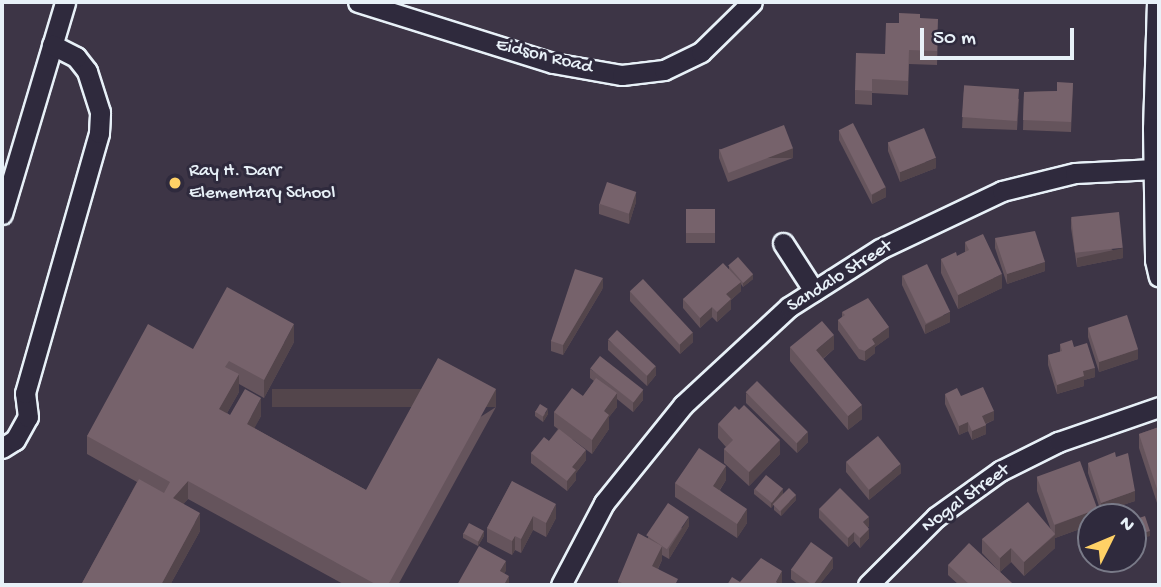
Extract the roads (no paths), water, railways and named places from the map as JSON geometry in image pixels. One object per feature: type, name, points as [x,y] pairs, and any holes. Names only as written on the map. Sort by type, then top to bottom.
[{"type":"street","points":[[2,214],[65,2]]},
{"type":"street","name":"Eidson Road","points":[[358,2],[553,63],[622,75],[664,70],[701,52],[752,2]]},
{"type":"street","points":[[1157,2],[1154,169],[1159,276]]},
{"type":"street","points":[[2,448],[15,440],[28,417],[25,393],[99,133],[100,112],[87,71],[76,57],[52,45]]},
{"type":"street","name":"Sandalo Street","points":[[561,585],[604,503],[683,405],[789,307],[880,249],[1002,191],[1075,173],[1154,169]]},
{"type":"street","points":[[783,243],[814,291]]},
{"type":"street","name":"Nogal Street","points":[[868,585],[936,517],[1000,471],[1058,442],[1159,407]]},
{"type":"place","name":"Ray H. Darr Elementary School","points":[[175,183]]}]
